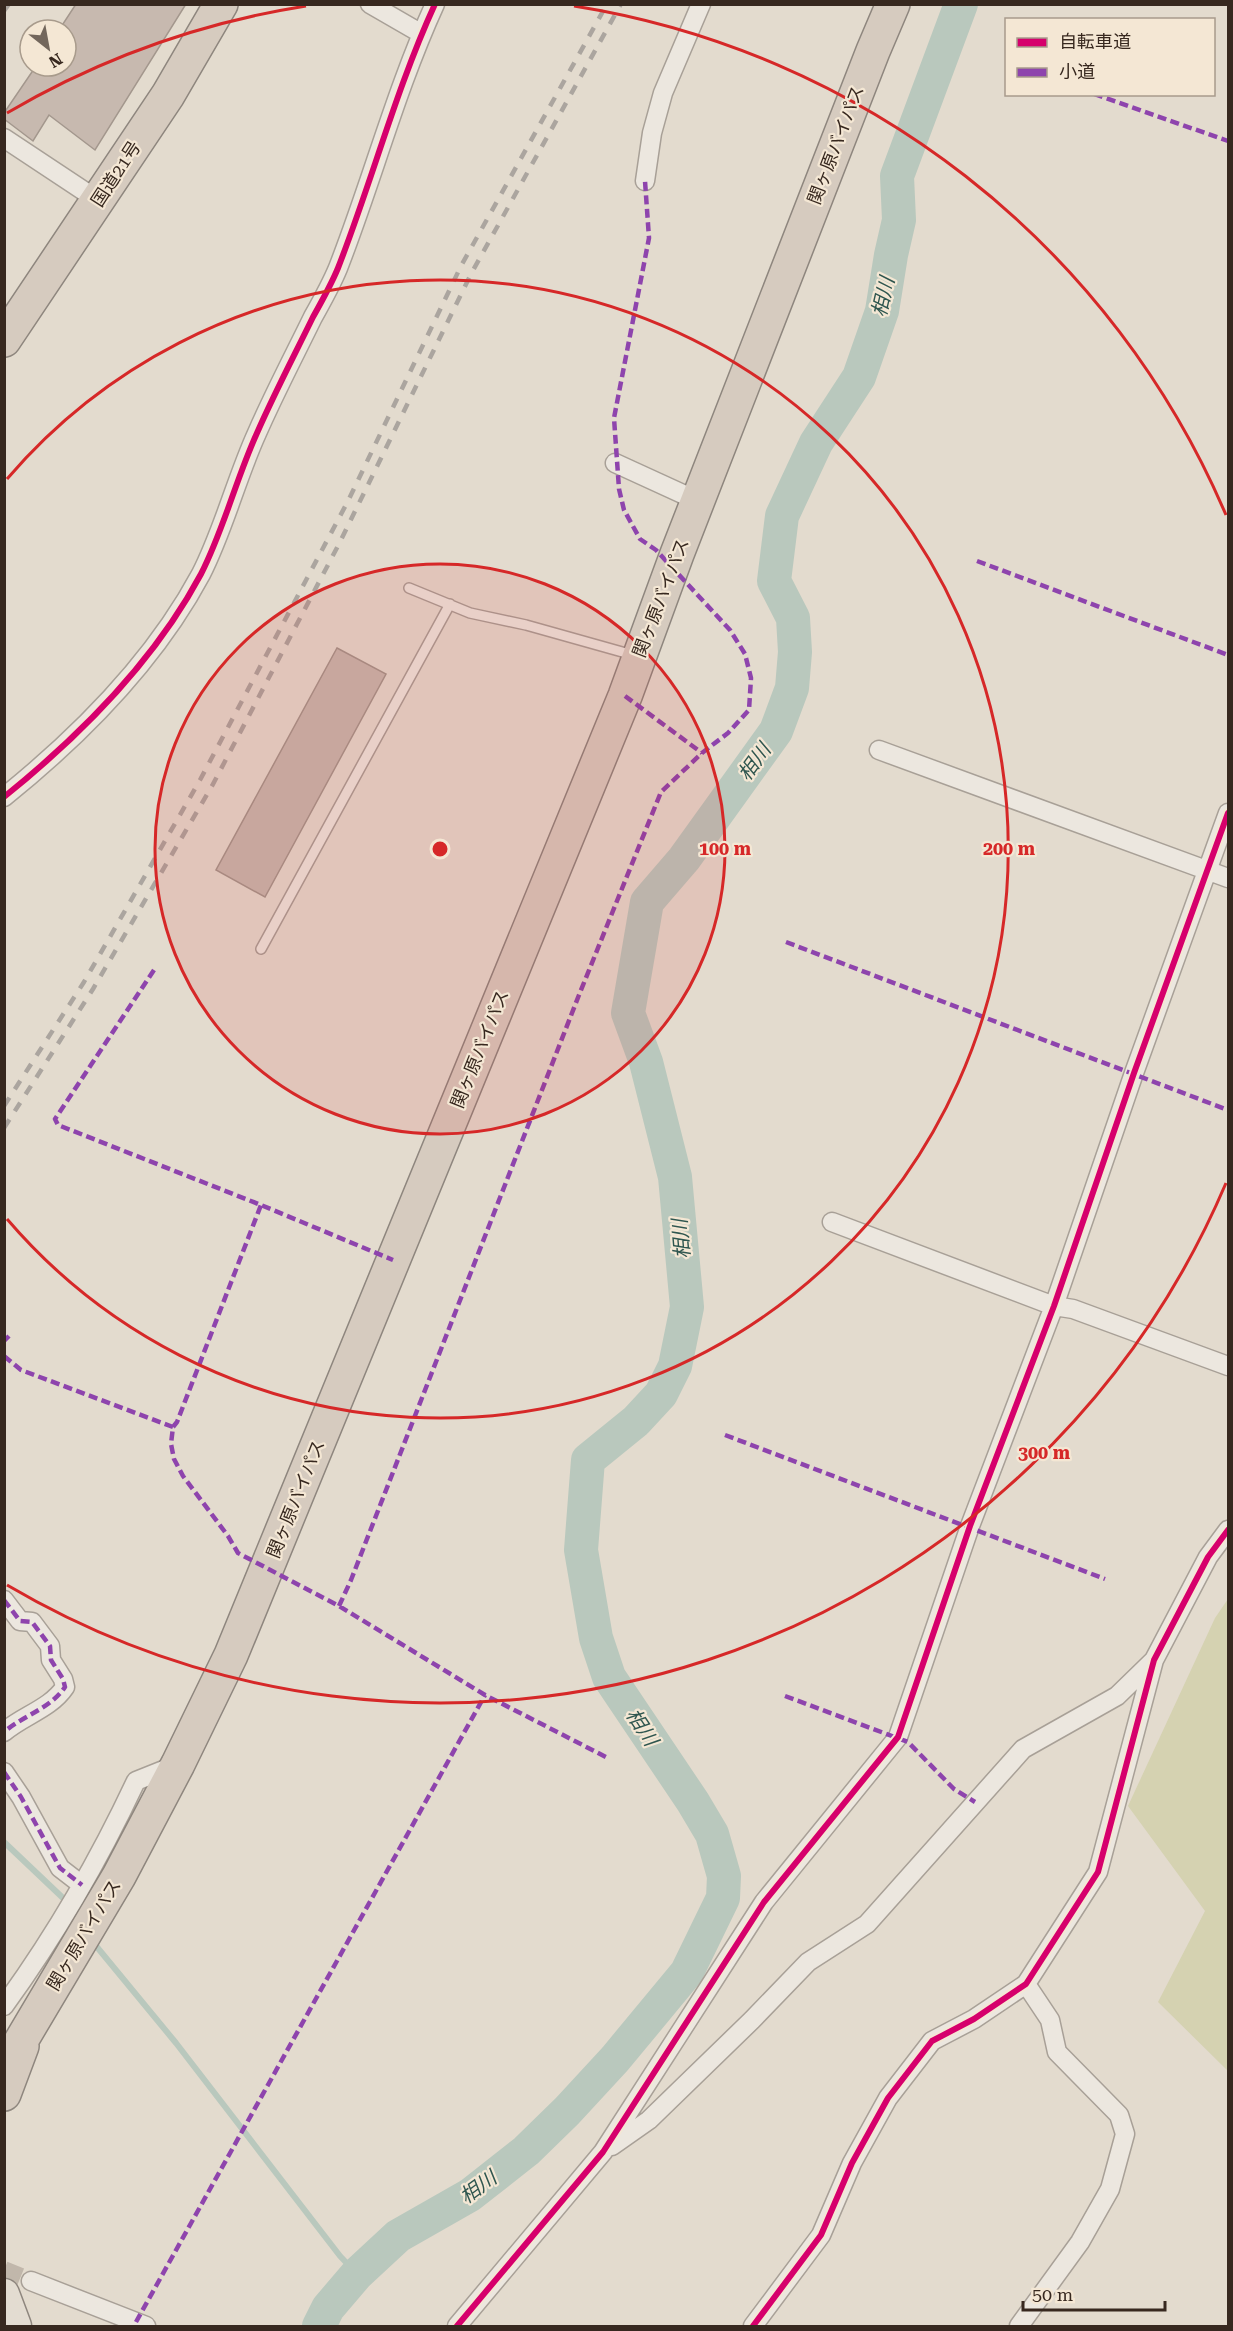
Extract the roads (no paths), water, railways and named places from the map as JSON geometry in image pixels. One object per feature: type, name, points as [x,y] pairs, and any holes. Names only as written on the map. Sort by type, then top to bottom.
[{"type":"highway","name":"国道21号","points":[[4,340],[168,95],[221,4]]},
{"type":"highway","name":"関ヶ原バイパス","points":[[4,2064],[26,2032],[119,1876],[178,1764],[231,1655],[639,657],[893,4]]},
{"type":"highway","points":[[4,2094],[26,2032]]},
{"type":"main road","points":[[16,2326],[18,2287]]},
{"type":"street","points":[[370,4],[422,34]]},
{"type":"street","points":[[4,797],[48,763],[108,703],[164,635],[206,563],[259,428],[337,271],[422,34],[435,4]]},
{"type":"street","points":[[645,181],[652,133],[663,93],[701,4]]},
{"type":"street","points":[[4,138],[99,201]]},
{"type":"street","points":[[615,463],[698,501]]},
{"type":"street","points":[[879,750],[1228,878]]},
{"type":"street","points":[[457,2326],[603,2152],[764,1902],[898,1737],[970,1526],[1054,1306],[1134,1073],[1228,813]]},
{"type":"street","points":[[832,1222],[1054,1306],[1074,1309],[1228,1366]]},
{"type":"street","points":[[753,2326],[821,2235],[852,2163],[888,2098],[932,2041],[974,2019],[1026,1984],[1098,1872],[1154,1660],[1208,1557],[1228,1530]]},
{"type":"street","points":[[4,1600],[20,1621],[32,1622],[51,1646],[51,1660],[63,1679],[65,1687],[61,1693],[38,1711],[4,1732]]},
{"type":"street","points":[[603,2152],[649,2120],[808,1962],[867,1924],[1023,1749],[1117,1696],[1154,1660]]},
{"type":"street","points":[[4,2006],[57,1928],[119,1818],[136,1781],[178,1764]]},
{"type":"street","points":[[4,1773],[21,1797],[60,1868],[82,1885]]},
{"type":"street","points":[[1019,2326],[1080,2242],[1110,2189],[1125,2134],[1119,2115],[1057,2052],[1050,2020],[1026,1984]]},
{"type":"street","points":[[18,2287],[139,2325]]},
{"type":"lane","points":[[409,588],[470,613],[607,646],[639,657]]},
{"type":"lane","points":[[261,949],[450,603]]},
{"type":"waterway","name":"相川","points":[[319,2326],[328,2308],[357,2274],[398,2236],[470,2195],[526,2151],[567,2111],[615,2059],[687,1972],[723,1898],[724,1876],[712,1834],[609,1677],[596,1638],[581,1550],[588,1460],[636,1421],[661,1394],[675,1366],[687,1307],[675,1177],[646,1062],[628,1013],[647,902],[684,859],[776,731],[792,688],[795,652],[793,618],[774,581],[782,516],[816,443],[859,377],[882,311],[899,220],[897,176],[961,4]]},
{"type":"waterway","points":[[4,1842],[63,1898],[80,1922]]},
{"type":"waterway","points":[[92,1941],[176,2043],[340,2256],[357,2274]]},
{"type":"tunnel","points":[[4,2270],[31,2281]]},
{"type":"railway","points":[[4,11],[9,4]]},
{"type":"railway","points":[[4,1106],[84,982],[200,780],[348,501],[461,266],[607,4]]},
{"type":"railway","points":[[4,1128],[93,989],[212,786],[340,542],[471,274],[621,4]]}]
